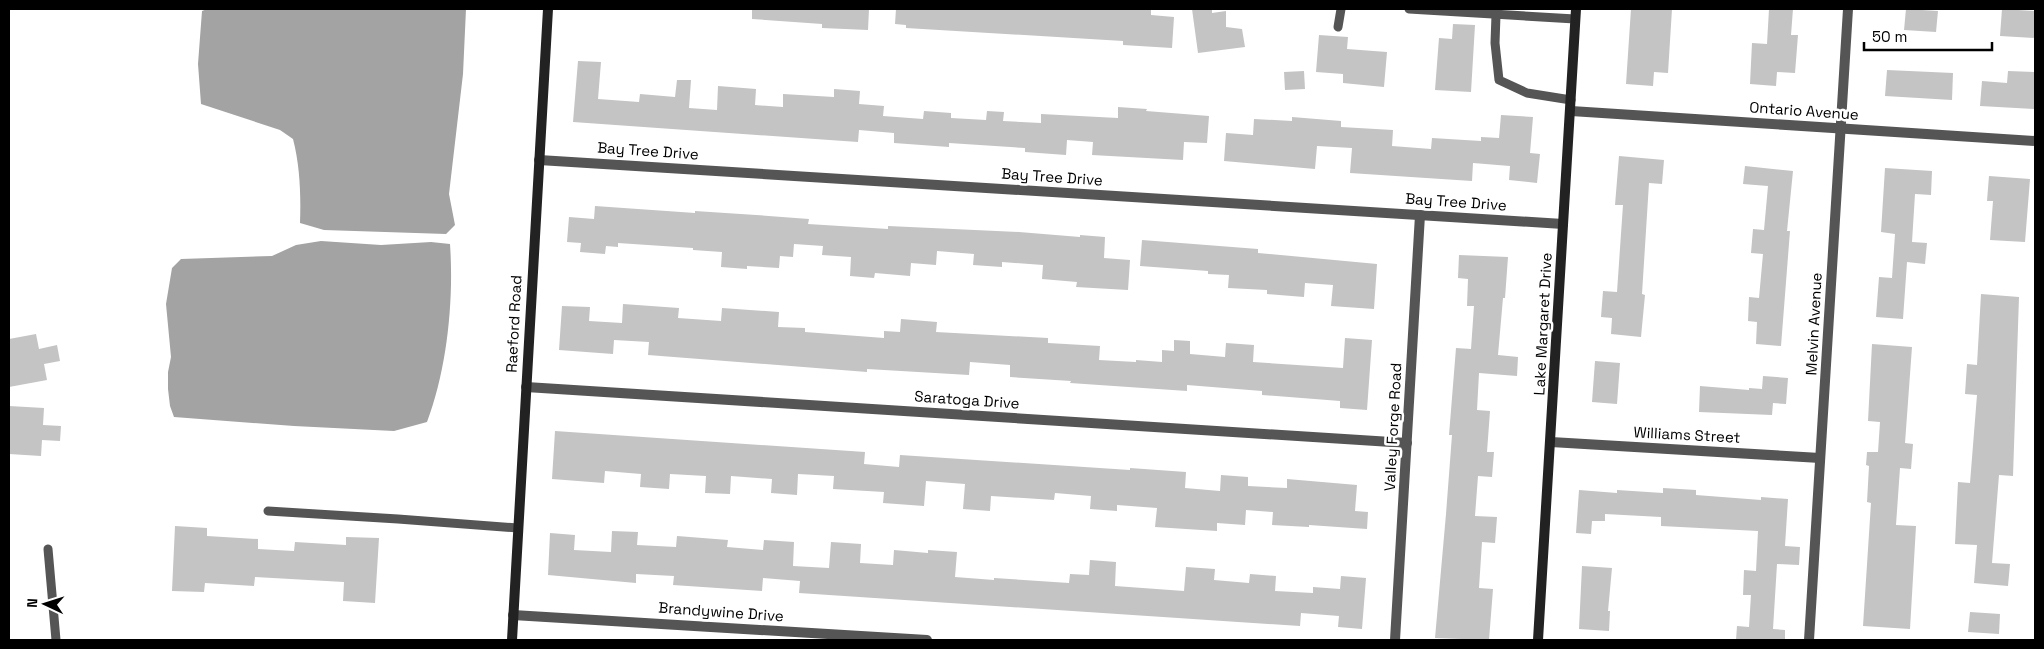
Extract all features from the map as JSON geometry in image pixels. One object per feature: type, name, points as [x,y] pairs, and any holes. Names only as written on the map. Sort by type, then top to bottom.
[{"type":"street","name":"Raeford Road","points":[[512,640],[548,9]]},
{"type":"street","name":"Melvin Avenue","points":[[1809,640],[1848,9]]},
{"type":"street","name":"Lake Margaret Drive","points":[[1538,640],[1576,14]]},
{"type":"street","name":"Ontario Avenue","points":[[1571,111],[2035,141]]},
{"type":"street","name":"Bay Tree Drive","points":[[539,160],[1563,224]]},
{"type":"street","name":"Valley Forge Road","points":[[1396,640],[1420,215]]},
{"type":"street","name":"Saratoga Drive","points":[[526,387],[1407,443]]},
{"type":"street","name":"Williams Street","points":[[1551,442],[1820,458]]},
{"type":"street","name":"Brandywine Drive","points":[[513,615],[927,640]]},
{"type":"lane","points":[[1338,27],[1341,9]]},
{"type":"lane","points":[[1408,9],[1496,15],[1576,14]]},
{"type":"lane","points":[[1496,15],[1495,43],[1499,80],[1528,93],[1571,100]]},
{"type":"lane","points":[[268,512],[518,528]]},
{"type":"lane","points":[[48,549],[56,640]]},
{"type":"shaded area","points":[[207,9],[466,9],[463,74],[449,194],[455,225],[446,234],[324,230],[300,223],[300,181],[293,139],[280,130],[201,104],[198,64],[202,11]]},
{"type":"shaded area","points":[[321,241],[381,245],[431,242],[450,244],[451,288],[448,334],[440,380],[427,422],[394,431],[174,417],[170,406],[168,389],[168,372],[171,357],[166,304],[172,268],[181,259],[272,256],[296,245]]},
{"type":"building","points":[[752,9],[869,9],[868,30],[822,28],[822,24],[752,19]]},
{"type":"building","points":[[896,9],[1151,9],[1151,15],[1174,17],[1172,48],[1123,45],[1123,41],[906,28],[906,25],[895,24]]},
{"type":"building","points":[[1192,9],[1212,9],[1212,13],[1226,11],[1226,27],[1242,29],[1245,47],[1198,53]]},
{"type":"building","points":[[1631,9],[1672,9],[1668,73],[1654,72],[1653,86],[1626,84]]},
{"type":"building","points":[[1769,9],[1793,9],[1791,35],[1798,35],[1795,73],[1777,72],[1776,86],[1750,84],[1752,43],[1767,44]]},
{"type":"building","points":[[1906,9],[1938,11],[1936,32],[1904,30]]},
{"type":"building","points":[[2002,9],[2035,11],[2035,38],[2000,36]]},
{"type":"building","points":[[1453,24],[1475,25],[1471,92],[1435,90],[1439,38],[1452,39]]},
{"type":"building","points":[[1319,35],[1348,37],[1347,49],[1387,52],[1384,87],[1343,83],[1343,74],[1316,72]]},
{"type":"building","points":[[578,61],[601,62],[598,99],[639,102],[640,94],[675,97],[677,80],[691,80],[689,108],[717,110],[718,86],[756,89],[755,105],[783,107],[783,94],[834,97],[834,89],[860,91],[859,104],[884,106],[883,116],[923,119],[924,111],[951,113],[951,118],[986,120],[987,111],[1004,112],[1003,121],[1041,123],[1041,114],[1118,118],[1118,107],[1147,109],[1146,111],[1209,116],[1207,143],[1184,142],[1183,160],[1092,155],[1093,142],[1067,140],[1066,155],[1025,152],[1025,148],[949,143],[949,147],[894,143],[894,133],[859,130],[858,142],[573,122]]},
{"type":"building","points":[[1887,70],[1953,73],[1952,100],[1885,96]]},
{"type":"building","points":[[1304,71],[1305,89],[1285,90],[1284,72]]},
{"type":"building","points":[[2008,71],[2035,72],[2034,109],[1980,106],[1982,81],[2007,83]]},
{"type":"building","points":[[1501,115],[1533,117],[1530,153],[1540,154],[1537,183],[1509,180],[1510,166],[1473,163],[1472,181],[1350,173],[1352,148],[1317,146],[1315,169],[1224,161],[1226,133],[1253,135],[1254,119],[1292,121],[1292,117],[1341,121],[1341,127],[1393,130],[1392,146],[1431,149],[1432,138],[1481,141],[1481,137],[1499,138]]},
{"type":"building","points":[[1619,156],[1664,160],[1662,184],[1649,183],[1642,294],[1645,295],[1641,337],[1611,334],[1612,318],[1601,317],[1603,291],[1617,292],[1623,205],[1615,205]]},
{"type":"building","points":[[1745,166],[1793,171],[1787,231],[1790,231],[1781,346],[1756,344],[1757,322],[1748,321],[1749,297],[1759,298],[1763,254],[1751,253],[1753,229],[1764,230],[1768,186],[1743,184]]},
{"type":"building","points":[[1885,168],[1932,171],[1931,195],[1915,194],[1912,242],[1927,243],[1925,264],[1907,262],[1903,319],[1876,317],[1879,277],[1892,278],[1895,234],[1881,232]]},
{"type":"building","points":[[1989,176],[2030,179],[2025,242],[1990,240],[1993,201],[1987,201]]},
{"type":"building","points":[[595,206],[809,219],[808,224],[888,229],[888,226],[1105,237],[1104,258],[1130,260],[1128,290],[1076,287],[1077,282],[1042,279],[1043,265],[1002,262],[1002,267],[973,265],[974,254],[937,251],[936,265],[911,263],[910,276],[875,273],[874,278],[850,276],[851,257],[822,255],[823,246],[794,244],[793,257],[780,256],[779,268],[747,266],[747,269],[721,267],[722,252],[693,250],[693,248],[618,243],[618,247],[606,246],[605,254],[580,252],[581,243],[567,242],[569,217],[594,219]]},
{"type":"building","points":[[1142,240],[1258,249],[1258,253],[1377,264],[1374,309],[1331,306],[1333,285],[1305,283],[1304,297],[1267,294],[1267,290],[1228,288],[1229,275],[1208,274],[1208,271],[1140,266]]},
{"type":"building","points":[[1459,255],[1508,257],[1498,355],[1518,357],[1517,376],[1479,373],[1477,410],[1490,411],[1487,452],[1494,452],[1492,477],[1478,476],[1475,516],[1497,517],[1495,543],[1482,542],[1479,588],[1493,589],[1489,640],[1435,638],[1452,435],[1449,435],[1456,348],[1471,349],[1474,306],[1467,306],[1468,279],[1458,278]]},
{"type":"building","points":[[1981,294],[2019,297],[2013,476],[1999,475],[1992,563],[2010,564],[2008,586],[1974,583],[1977,545],[1955,544],[1958,482],[1970,483],[1977,395],[1965,394],[1967,364],[1977,365]]},
{"type":"building","points":[[623,304],[679,308],[678,318],[721,321],[722,308],[779,312],[778,327],[805,328],[805,332],[884,338],[884,331],[900,332],[901,319],[937,322],[936,332],[1048,338],[1048,343],[1100,346],[1099,360],[1136,362],[1136,360],[1162,362],[1162,350],[1174,351],[1174,340],[1190,341],[1190,354],[1225,357],[1226,343],[1254,345],[1253,362],[1343,368],[1345,338],[1372,340],[1367,410],[1340,408],[1340,401],[1262,395],[1262,391],[1187,385],[1187,391],[1010,377],[1010,365],[970,362],[969,375],[867,369],[867,372],[648,355],[649,342],[614,340],[613,354],[559,350],[562,306],[590,307],[589,321],[622,323]]},
{"type":"building","points":[[36,334],[39,349],[57,345],[60,361],[44,364],[47,380],[9,387],[9,339]]},
{"type":"building","points":[[1872,344],[1912,347],[1905,443],[1913,444],[1911,469],[1900,468],[1896,525],[1916,526],[1910,629],[1863,626],[1871,503],[1867,502],[1869,466],[1866,465],[1867,452],[1878,452],[1880,422],[1868,421]]},
{"type":"building","points":[[1595,361],[1620,363],[1617,404],[1592,402]]},
{"type":"building","points":[[1763,376],[1788,378],[1786,404],[1773,403],[1772,415],[1699,412],[1700,386],[1749,390],[1749,388],[1762,389]]},
{"type":"building","points":[[9,406],[44,408],[43,425],[61,426],[60,441],[42,440],[41,456],[9,454]]},
{"type":"building","points":[[555,431],[865,452],[864,464],[899,467],[900,455],[1186,472],[1185,488],[1220,491],[1221,475],[1248,477],[1248,486],[1287,488],[1287,479],[1357,485],[1355,511],[1368,512],[1367,529],[1309,525],[1309,527],[1272,525],[1273,512],[1246,510],[1245,525],[1217,523],[1217,531],[1155,527],[1157,508],[1117,505],[1117,511],[1090,509],[1091,496],[1055,493],[1054,500],[991,496],[990,511],[963,509],[965,484],[926,481],[924,506],[883,503],[884,492],[833,489],[834,476],[798,474],[797,495],[771,493],[772,479],[731,476],[730,494],[705,493],[706,476],[670,474],[669,489],[640,487],[641,474],[605,471],[604,483],[552,479]]},
{"type":"building","points":[[1663,488],[1696,490],[1696,495],[1761,500],[1761,497],[1788,499],[1785,546],[1800,547],[1799,565],[1777,564],[1773,629],[1785,630],[1785,640],[1736,640],[1737,626],[1749,627],[1751,595],[1743,595],[1744,570],[1756,571],[1758,531],[1661,526],[1661,517],[1605,514],[1605,521],[1592,521],[1591,534],[1576,533],[1579,490],[1617,493],[1617,490],[1663,493]]},
{"type":"building","points":[[175,526],[207,528],[207,536],[258,539],[258,549],[294,551],[295,542],[346,545],[346,537],[379,538],[375,603],[343,601],[344,582],[255,577],[254,586],[205,583],[204,592],[172,591]]},
{"type":"building","points":[[612,531],[638,532],[637,545],[676,547],[677,536],[728,540],[727,547],[763,550],[764,540],[794,542],[793,566],[829,568],[831,542],[861,544],[860,563],[893,565],[894,550],[928,553],[928,550],[957,552],[955,577],[994,580],[994,578],[1069,583],[1070,574],[1089,575],[1090,560],[1116,562],[1115,586],[1184,591],[1186,567],[1215,569],[1214,580],[1249,583],[1250,574],[1276,576],[1275,591],[1313,593],[1313,587],[1340,589],[1341,576],[1366,578],[1362,629],[1338,627],[1339,616],[1301,613],[1300,626],[799,593],[800,581],[763,578],[762,591],[673,585],[674,576],[636,574],[636,583],[548,575],[550,533],[575,535],[574,550],[611,552]]},
{"type":"building","points":[[1582,566],[1612,568],[1608,611],[1610,611],[1609,631],[1579,629]]},
{"type":"building","points":[[1970,612],[2000,614],[1999,634],[1968,632]]}]
